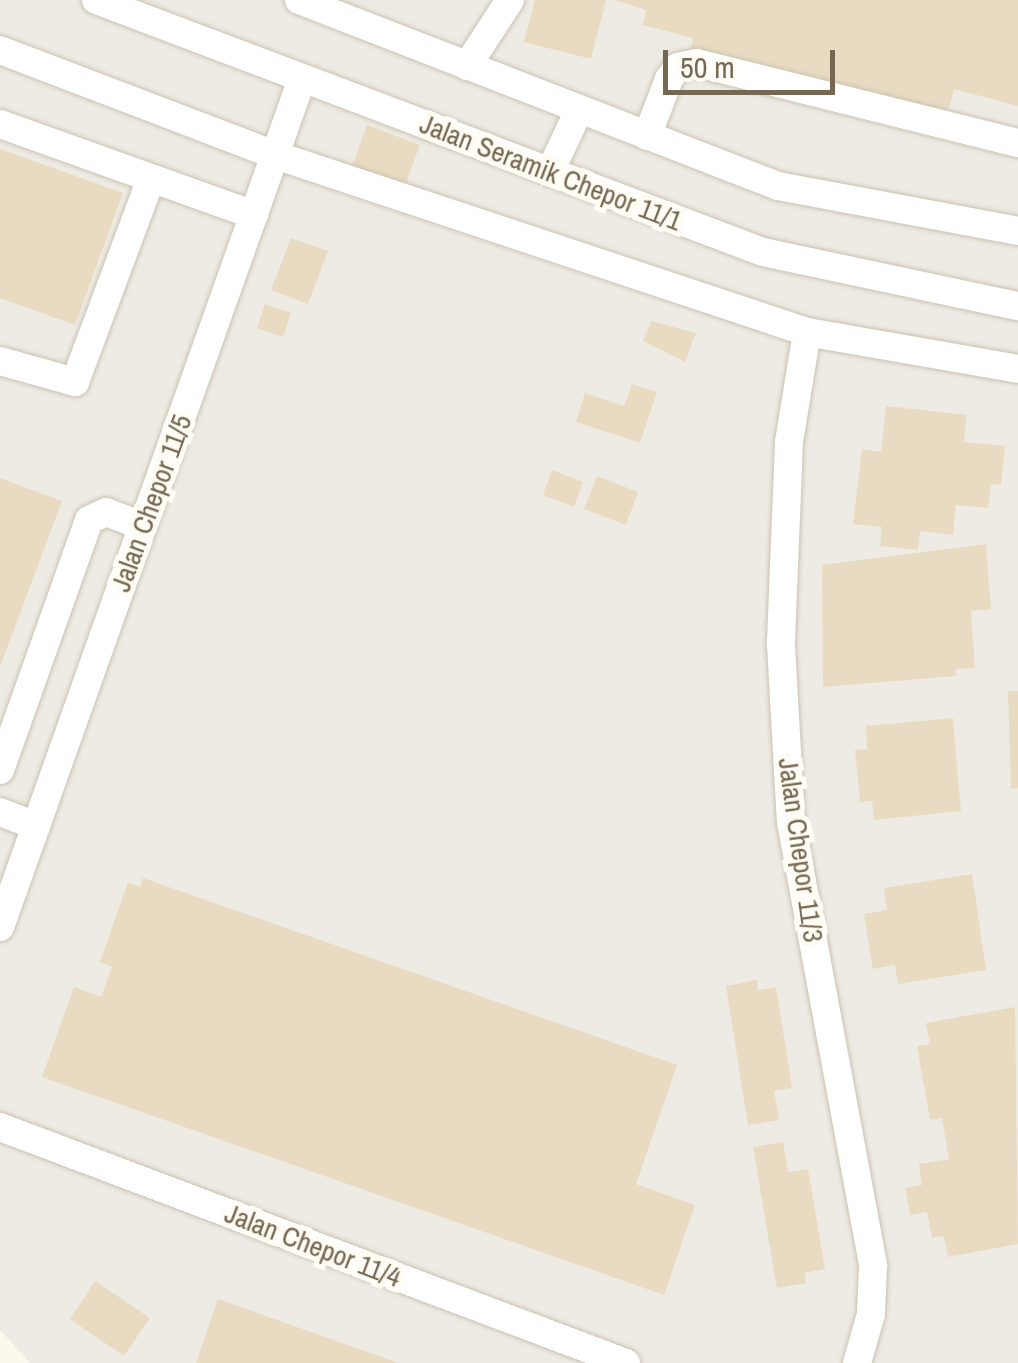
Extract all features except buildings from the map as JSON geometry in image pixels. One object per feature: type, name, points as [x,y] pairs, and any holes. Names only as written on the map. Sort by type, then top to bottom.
[{"type":"street","name":"Jalan Seramik Chepor 11/1","points":[[96,0],[763,252],[1018,306]]},
{"type":"street","points":[[299,0],[778,186],[1018,231]]},
{"type":"street","points":[[467,66],[510,0]]},
{"type":"street","points":[[0,50],[275,155],[807,332],[1018,369]]},
{"type":"street","points":[[647,136],[669,78],[678,66],[697,63],[1018,143]]},
{"type":"street","name":"Jalan Chepor 11/5","points":[[3,912],[302,79]]},
{"type":"street","points":[[550,172],[579,110]]},
{"type":"street","points":[[0,124],[254,215]]},
{"type":"street","points":[[0,361],[75,382],[151,180]]},
{"type":"street","name":"Jalan Chepor 11/3","points":[[807,332],[789,442],[781,645],[791,822],[873,1266],[872,1314],[856,1363]]},
{"type":"street","points":[[0,770],[89,520],[106,512],[143,526]]},
{"type":"street","points":[[0,812],[36,826]]},
{"type":"street","name":"Jalan Chepor 11/4","points":[[0,1127],[626,1363]]},
{"type":"shaded area","points":[[0,0],[1018,0],[1018,1363],[30,1363],[0,1330]]}]
